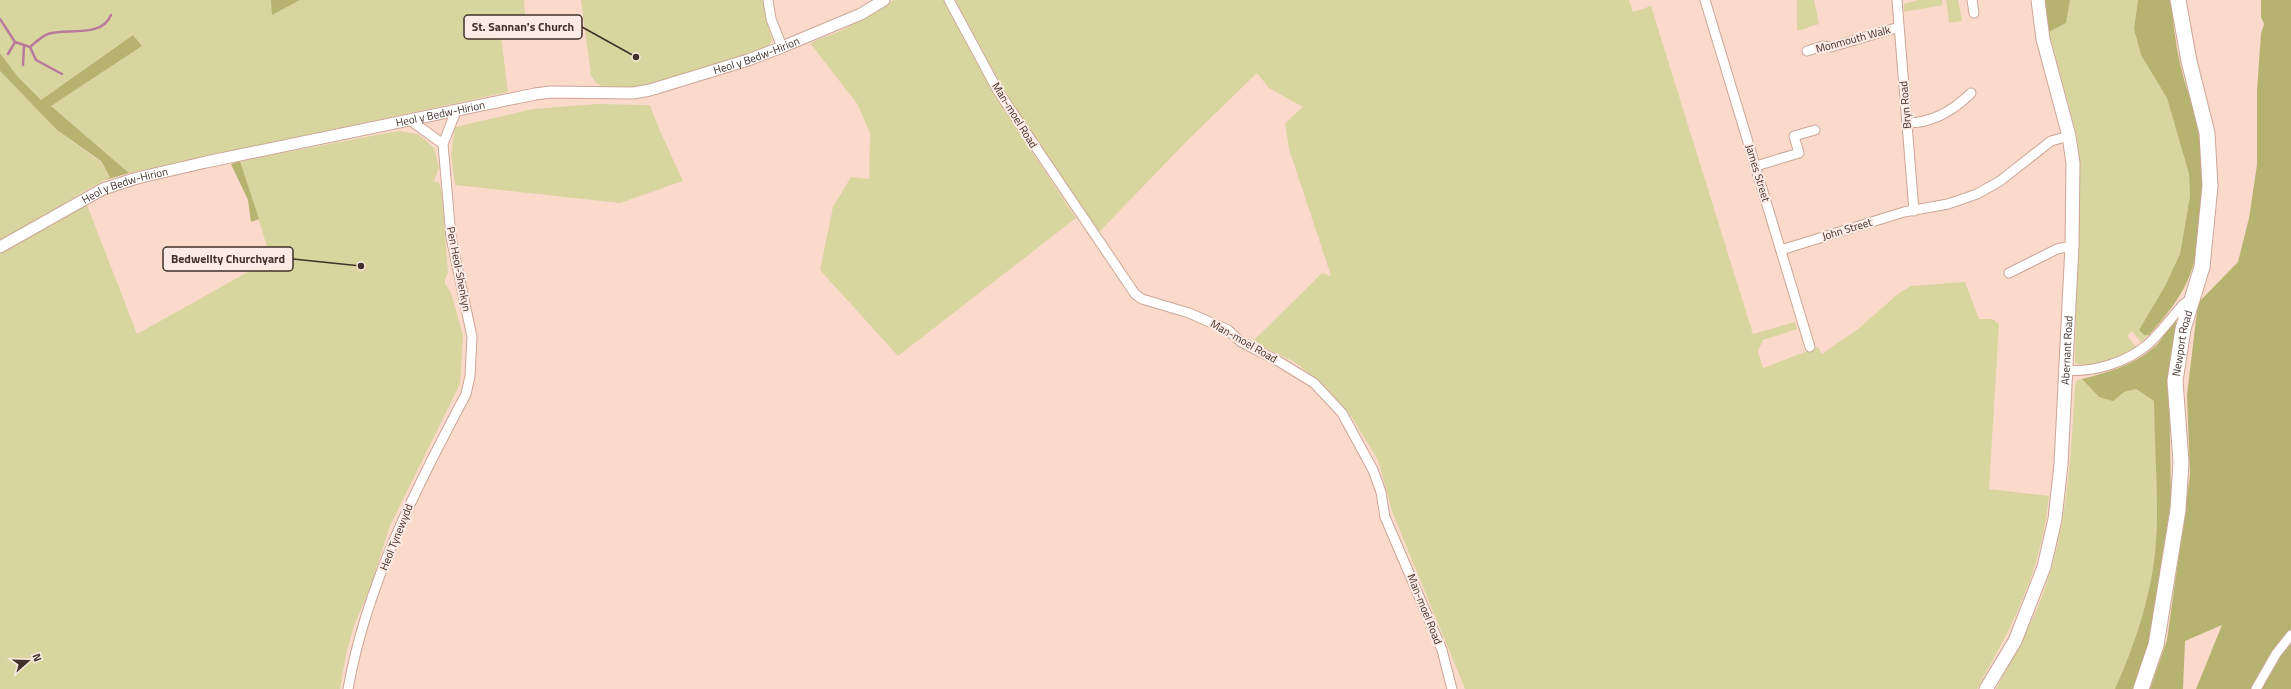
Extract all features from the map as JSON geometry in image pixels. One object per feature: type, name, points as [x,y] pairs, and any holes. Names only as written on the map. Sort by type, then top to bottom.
[{"type":"main road","name":"Abernant Road","points":[[1986,689],[2018,634],[2044,567],[2058,498],[2072,246],[2073,163],[2069,136],[2050,68],[2038,0]]},
{"type":"main road","name":"Newport Road","points":[[2141,689],[2156,645],[2161,622],[2178,510],[2181,462],[2175,381],[2181,337],[2202,267],[2208,213],[2210,157],[2204,115],[2189,61],[2178,0]]},
{"type":"street","points":[[768,0],[771,19],[782,47]]},
{"type":"street","name":"Heol y Bedw-Hirion","points":[[0,247],[103,189],[125,182],[206,162],[551,92],[633,93],[650,90],[737,63],[782,47],[861,14],[884,0]]},
{"type":"street","name":"Man-moel Road","points":[[949,0],[998,91],[1135,294],[1142,299],[1214,322],[1228,330],[1241,342],[1278,361],[1314,383],[1342,413],[1373,470],[1385,517],[1442,650],[1452,689]]},
{"type":"street","name":"James Street","points":[[1705,0],[1810,346]]},
{"type":"street","name":"Bryn Road","points":[[1897,0],[1914,211]]},
{"type":"street","points":[[1972,0],[1974,13]]},
{"type":"street","name":"Monmouth Walk","points":[[1807,51],[1823,46],[1831,47],[1898,27]]},
{"type":"street","points":[[1907,124],[1926,122],[1939,117],[1951,110],[1971,93]]},
{"type":"street","name":"Pen Heol-Shenkyn","points":[[456,111],[443,144],[452,243],[472,337],[470,376],[466,394]]},
{"type":"street","points":[[410,120],[443,144]]},
{"type":"street","points":[[1756,166],[1799,153],[1794,136],[1815,130]]},
{"type":"street","name":"John Street","points":[[1781,250],[1914,211],[1948,204],[1977,194],[2000,182],[2051,141],[2069,136]]},
{"type":"street","points":[[2008,273],[2057,248],[2072,246]]},
{"type":"street","points":[[2066,370],[2092,369],[2133,355],[2146,345],[2185,303],[2190,305]]},
{"type":"street","name":"Heol Tynewydd","points":[[348,689],[362,629],[382,568],[407,508],[466,394]]},
{"type":"street","points":[[2256,689],[2276,654],[2291,636]]},
{"type":"shaded area","points":[[0,0],[271,0],[273,14],[300,0],[526,0],[524,1],[526,33],[501,36],[508,92],[129,173],[51,106],[142,46],[133,35],[41,100],[18,77],[0,53]]},
{"type":"shaded area","points":[[271,0],[300,0],[272,15]]},
{"type":"shaded area","points":[[581,0],[763,0],[772,40],[767,48],[654,83],[628,89],[610,89],[602,87],[591,75]]},
{"type":"shaded area","points":[[894,0],[945,0],[995,96],[1076,218],[898,356],[820,270],[833,207],[851,177],[869,179],[870,133],[858,105],[810,43],[845,29]]},
{"type":"shaded area","points":[[955,0],[1629,0],[1633,12],[1651,6],[1753,334],[1795,322],[1797,329],[1763,340],[1758,351],[1763,368],[1818,347],[1822,354],[1858,329],[1899,293],[1911,286],[1965,282],[1979,319],[1992,319],[1999,324],[1989,489],[2049,496],[2040,549],[2024,596],[2003,642],[1977,689],[1465,689],[1393,514],[1378,460],[1351,416],[1325,386],[1293,361],[1252,342],[1322,273],[1331,276],[1289,149],[1285,123],[1303,107],[1269,88],[1257,73],[1187,141],[1099,232],[1048,161],[1003,89]]},
{"type":"shaded area","points":[[1797,0],[1814,0],[1819,24],[1797,31]]},
{"type":"shaded area","points":[[1918,0],[1942,0],[1943,5],[1904,12],[1904,4]]},
{"type":"shaded area","points":[[1946,0],[1958,0],[1962,21],[1949,23]]},
{"type":"shaded area","points":[[2045,0],[2070,0],[2066,23],[2049,32]]},
{"type":"shaded area","points":[[2070,0],[2138,0],[2134,29],[2141,55],[2167,98],[2189,174],[2190,196],[2180,254],[2165,286],[2139,330],[2144,335],[2149,335],[2141,342],[2132,331],[2127,336],[2136,347],[2106,361],[2090,365],[2075,363],[2080,160],[2076,132],[2049,32],[2066,23]]},
{"type":"shaded area","points":[[2138,0],[2171,0],[2178,55],[2201,136],[2204,168],[2203,204],[2199,241],[2191,272],[2188,281],[2173,305],[2149,335],[2144,335],[2139,330],[2165,286],[2180,254],[2190,196],[2189,174],[2167,98],[2141,55],[2134,29]]},
{"type":"shaded area","points":[[2261,0],[2291,0],[2291,689],[2196,689],[2222,625],[2185,641],[2183,689],[2150,689],[2167,640],[2190,475],[2187,395],[2198,303],[2238,262],[2249,218],[2257,165],[2257,90],[2261,34],[2264,24],[2261,17]]},
{"type":"shaded area","points":[[133,35],[142,46],[51,106],[129,173],[105,180],[110,177],[101,161],[57,130],[0,71],[0,53],[18,77],[41,100]]},
{"type":"shaded area","points":[[0,71],[57,130],[101,162],[110,177],[0,242]]},
{"type":"shaded area","points":[[596,104],[650,105],[683,181],[620,203],[455,185],[451,155],[455,127],[533,109]]},
{"type":"shaded area","points":[[398,131],[418,134],[434,148],[439,167],[434,181],[439,183],[442,193],[448,273],[445,279],[445,285],[450,290],[463,335],[460,384],[390,526],[370,588],[354,626],[346,654],[340,689],[0,689],[0,254],[30,235],[87,205],[137,334],[271,259],[240,161]]},
{"type":"shaded area","points":[[240,161],[259,219],[251,222],[248,200],[231,164]]},
{"type":"shaded area","points":[[2174,320],[2177,323],[2169,379],[2171,500],[2150,641],[2135,689],[2115,689],[2135,639],[2153,571],[2157,515],[2154,401],[2136,389],[2124,392],[2113,401],[2099,397],[2082,379],[2119,368],[2129,364],[2145,354],[2159,342]]},
{"type":"shaded area","points":[[2082,379],[2099,397],[2136,389],[2154,401],[2157,515],[2153,571],[2145,605],[2129,656],[2115,689],[1996,689],[2025,635],[2037,608],[2055,556],[2068,484],[2075,387],[2077,380]]},
{"type":"waterway","points":[[0,19],[15,42],[30,47],[48,34],[56,32],[92,30],[100,27],[111,15]]},
{"type":"waterway","points":[[8,54],[15,42]]},
{"type":"waterway","points":[[23,65],[24,45]]},
{"type":"waterway","points":[[30,47],[36,60],[62,74]]},
{"type":"place","name":"St. Sannan's Church","points":[[636,57]]},
{"type":"place","name":"Bedwellty Churchyard","points":[[361,266]]}]
